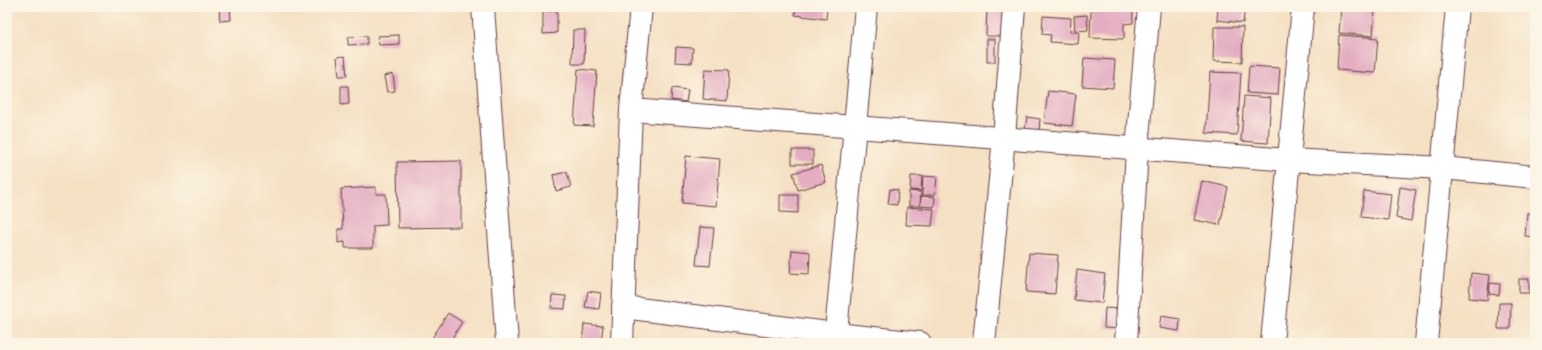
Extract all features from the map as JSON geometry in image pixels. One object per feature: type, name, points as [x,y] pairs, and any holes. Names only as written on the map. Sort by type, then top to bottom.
[{"type":"street","points":[[484,7],[507,343]]},
{"type":"street","points":[[622,343],[631,110],[641,7]]},
{"type":"street","points":[[835,339],[866,7]]},
{"type":"street","points":[[984,343],[1004,138],[1014,7]]},
{"type":"street","points":[[1126,343],[1137,149],[1149,7]]},
{"type":"street","points":[[1272,343],[1303,7]]},
{"type":"street","points":[[1426,343],[1457,7]]},
{"type":"street","points":[[631,110],[1289,160],[1443,168],[1535,177]]},
{"type":"street","points":[[623,307],[835,339],[920,343]]},
{"type":"building","points":[[219,7],[230,7],[231,20],[220,21]]},
{"type":"building","points":[[796,7],[827,7],[826,19],[795,15]]},
{"type":"building","points":[[987,7],[1008,8],[1007,36],[986,36]]},
{"type":"building","points":[[1091,7],[1133,7],[1133,23],[1124,24],[1124,39],[1090,38]]},
{"type":"building","points":[[1218,7],[1245,7],[1243,23],[1217,20]]},
{"type":"building","points":[[1341,7],[1375,7],[1373,36],[1339,33]]},
{"type":"building","points":[[543,11],[557,11],[557,33],[543,34]]},
{"type":"building","points":[[1087,15],[1088,30],[1075,31],[1074,16]]},
{"type":"building","points":[[1043,16],[1071,18],[1070,32],[1079,32],[1078,44],[1050,42],[1051,35],[1042,34]]},
{"type":"building","points":[[1214,27],[1243,27],[1242,62],[1213,61]]},
{"type":"building","points":[[573,30],[585,30],[584,64],[572,64]]},
{"type":"building","points":[[399,35],[399,44],[379,45],[378,36]]},
{"type":"building","points":[[1339,35],[1378,38],[1375,73],[1337,70]]},
{"type":"building","points":[[367,36],[367,44],[348,45],[348,37]]},
{"type":"building","points":[[987,39],[995,39],[995,62],[987,62]]},
{"type":"building","points":[[676,47],[693,48],[692,63],[675,62]]},
{"type":"building","points":[[345,56],[347,76],[339,76],[337,57]]},
{"type":"building","points":[[1084,58],[1115,60],[1113,88],[1082,86]]},
{"type":"building","points":[[1249,66],[1280,68],[1278,95],[1247,93]]},
{"type":"building","points":[[578,69],[597,71],[593,126],[574,125]]},
{"type":"building","points":[[705,69],[729,70],[727,101],[703,99]]},
{"type":"building","points":[[1210,72],[1241,73],[1237,135],[1206,133]]},
{"type":"building","points":[[393,74],[395,91],[387,92],[384,76]]},
{"type":"building","points":[[341,86],[348,86],[349,104],[341,105]]},
{"type":"building","points":[[672,88],[688,90],[686,102],[671,100]]},
{"type":"building","points":[[1048,91],[1076,94],[1072,126],[1044,123]]},
{"type":"building","points":[[1244,96],[1271,98],[1268,143],[1241,141]]},
{"type":"building","points":[[1027,117],[1040,119],[1039,131],[1025,129]]},
{"type":"building","points":[[792,150],[813,150],[813,164],[792,164]]},
{"type":"building","points":[[686,156],[720,159],[716,206],[682,203]]},
{"type":"building","points":[[461,161],[461,227],[398,228],[397,162]]},
{"type":"building","points":[[821,165],[826,182],[798,190],[793,173]]},
{"type":"building","points":[[567,172],[571,187],[556,191],[553,175]]},
{"type":"building","points":[[911,176],[922,176],[921,191],[910,190]]},
{"type":"building","points":[[923,176],[937,177],[935,195],[922,195]]},
{"type":"building","points":[[1202,181],[1228,187],[1220,225],[1194,220]]},
{"type":"building","points":[[376,187],[376,194],[386,194],[387,225],[373,226],[373,248],[345,248],[345,242],[338,243],[338,229],[343,229],[341,189]]},
{"type":"building","points":[[1400,187],[1416,190],[1411,221],[1396,218]]},
{"type":"building","points":[[890,189],[898,190],[897,205],[888,204]]},
{"type":"building","points":[[909,191],[921,192],[920,206],[909,206]]},
{"type":"building","points":[[1364,191],[1391,194],[1388,220],[1361,217]]},
{"type":"building","points":[[780,195],[798,195],[798,213],[780,212]]},
{"type":"building","points":[[921,196],[935,197],[934,207],[920,206]]},
{"type":"building","points":[[907,207],[934,209],[932,226],[906,225]]},
{"type":"building","points":[[1527,213],[1535,213],[1535,237],[1525,236]]},
{"type":"building","points":[[700,227],[714,228],[710,266],[696,265]]},
{"type":"building","points":[[792,250],[810,252],[809,274],[790,273]]},
{"type":"building","points":[[1029,253],[1058,255],[1055,294],[1026,292]]},
{"type":"building","points":[[1077,270],[1105,274],[1102,303],[1074,300]]},
{"type":"building","points":[[1471,273],[1490,275],[1487,300],[1469,298]]},
{"type":"building","points":[[1519,279],[1529,279],[1529,293],[1519,293]]},
{"type":"building","points":[[1490,283],[1500,284],[1499,295],[1489,294]]},
{"type":"building","points":[[588,291],[601,293],[599,309],[585,307]]},
{"type":"building","points":[[552,295],[566,296],[565,309],[551,308]]},
{"type":"building","points":[[1499,303],[1511,303],[1510,329],[1498,329]]},
{"type":"building","points":[[1105,308],[1121,309],[1120,329],[1104,328]]},
{"type":"building","points":[[448,313],[462,322],[449,343],[429,343]]},
{"type":"building","points":[[1161,316],[1180,319],[1179,331],[1159,328]]},
{"type":"building","points":[[584,324],[603,326],[601,343],[582,343]]}]
